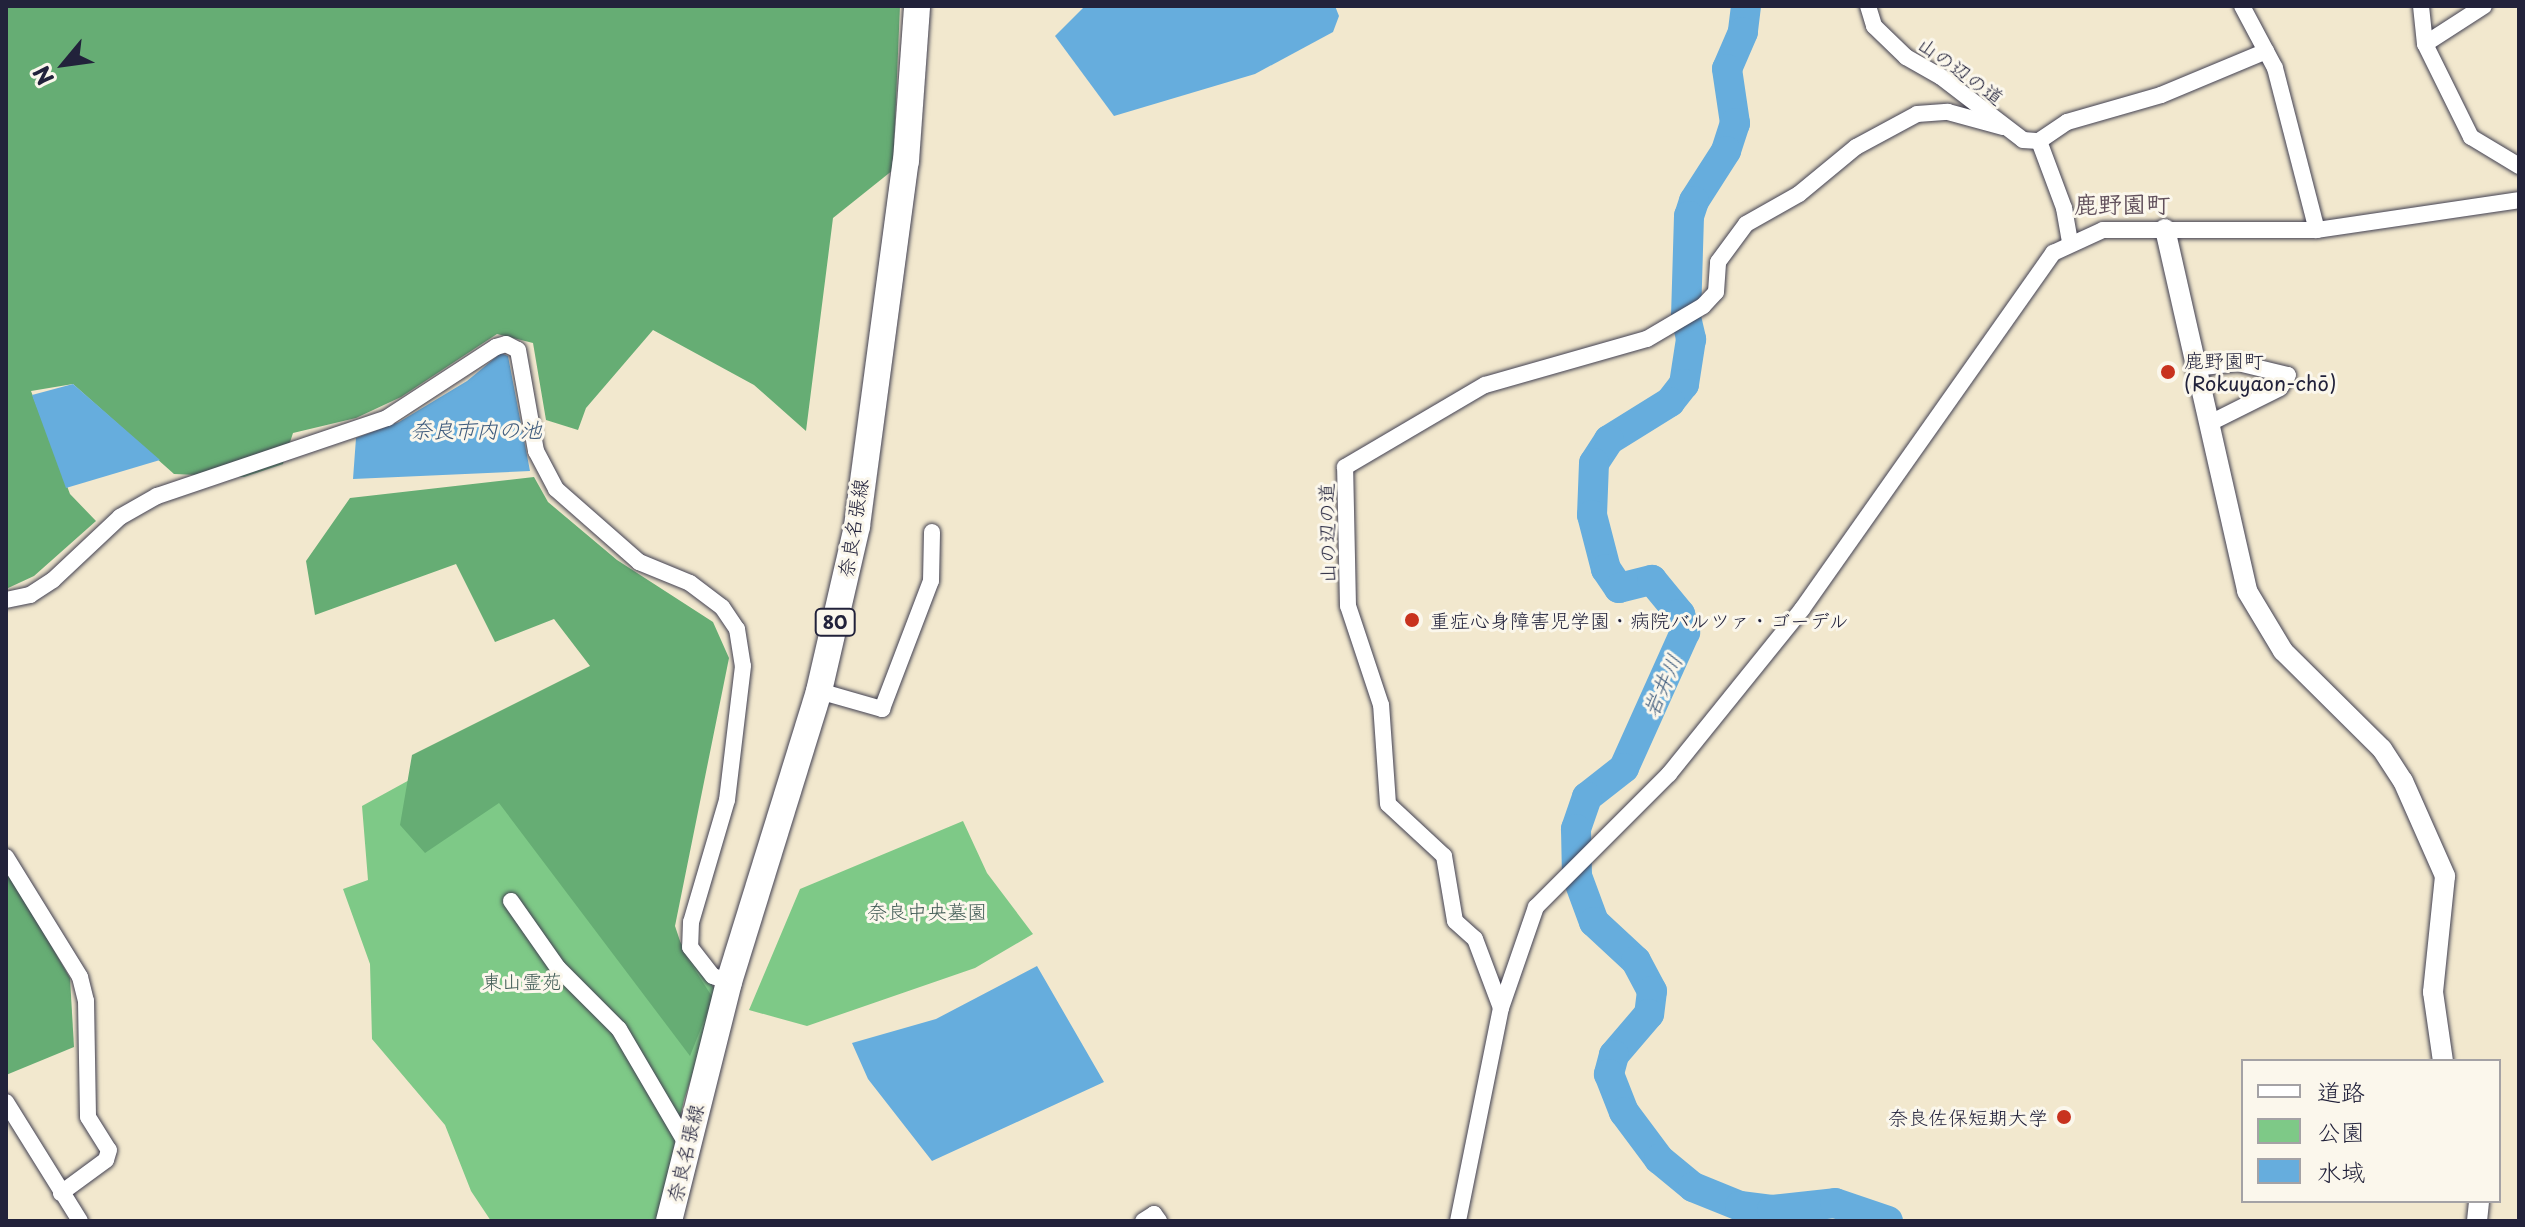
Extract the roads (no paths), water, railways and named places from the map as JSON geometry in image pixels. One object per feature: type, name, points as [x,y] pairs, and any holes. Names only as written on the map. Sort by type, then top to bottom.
[{"type":"main road","name":"奈良名張線","points":[[669,1221],[686,1143],[729,982],[819,691],[857,526],[906,161],[917,6]]},
{"type":"street","name":"山の辺の道","points":[[1868,6],[1874,26],[1906,57],[1941,77],[2003,127]]},
{"type":"street","points":[[2242,6],[2275,68],[2317,230]]},
{"type":"street","points":[[2421,6],[2425,44],[2471,137],[2519,166]]},
{"type":"street","points":[[2425,44],[2484,6]]},
{"type":"street","points":[[2003,127],[2023,140],[2039,141],[2067,122],[2161,95],[2266,51]]},
{"type":"street","name":"山の辺の道","points":[[1501,1008],[1475,939],[1455,921],[1444,856],[1434,843],[1388,804],[1381,705],[1348,606],[1345,467],[1485,385],[1647,339],[1703,306],[1716,292],[1718,262],[1746,224],[1799,194],[1856,147],[1917,114],[1948,112],[2003,127]]},
{"type":"street","points":[[2039,141],[2064,208],[2070,243]]},
{"type":"street","points":[[1458,1221],[1501,1008],[1536,907],[1669,774],[1802,609],[2053,253],[2103,230],[2317,230],[2519,200]]},
{"type":"street","points":[[2165,229],[2247,591],[2283,651],[2382,749],[2403,781],[2445,876],[2433,992],[2443,1059]]},
{"type":"street","points":[[6,600],[30,595],[53,580],[120,517],[157,496],[387,418],[506,344],[518,350],[536,451],[556,489],[639,562],[690,583],[722,607],[737,629],[743,666],[727,800],[691,922],[690,947],[713,976],[729,982]]},
{"type":"street","points":[[2195,368],[2238,363],[2288,375],[2280,388],[2210,423]]},
{"type":"street","points":[[819,691],[882,709],[931,581],[932,532]]},
{"type":"street","points":[[6,857],[80,977],[86,1001],[88,1117],[109,1150],[106,1160],[61,1193]]},
{"type":"street","points":[[511,901],[558,968],[619,1029],[686,1143]]},
{"type":"street","points":[[6,1102],[22,1133],[80,1221]]},
{"type":"street","points":[[6,1141],[22,1133]]},
{"type":"water","points":[[1085,6],[1335,6],[1339,16],[1333,32],[1255,74],[1114,116],[1055,36]]},
{"type":"water","name":"奈良市内の池","points":[[501,353],[508,356],[530,471],[353,479],[356,438],[399,422],[467,381]]},
{"type":"water","points":[[73,384],[160,460],[66,488],[32,395]]},
{"type":"water","points":[[1037,966],[1104,1082],[932,1161],[868,1079],[852,1043],[936,1019]]},
{"type":"waterway","name":"岩井川","points":[[1746,6],[1743,32],[1727,69],[1735,123],[1726,151],[1694,201],[1689,216],[1686,317],[1691,339],[1684,384],[1670,402],[1609,440],[1594,463],[1592,515],[1606,569],[1619,588],[1652,580],[1680,614],[1685,632],[1624,768],[1587,797],[1576,829],[1577,876],[1594,922],[1636,961],[1652,991],[1649,1014],[1614,1055],[1609,1074],[1624,1112],[1659,1159],[1693,1187],[1740,1206],[1772,1210],[1835,1203],[1888,1221]]},
{"type":"place","name":"鹿野園町 (Rokuyaon-chō)","points":[[2168,372]]},
{"type":"place","name":"重症心身障害児学園・病院バルツァ・ゴーデル","points":[[1412,620]]},
{"type":"place","name":"奈良佐保短期大学","points":[[2064,1117]]},
{"type":"district","name":"鹿野園町","points":[[2122,204]]},
{"type":"park label","name":"奈良中央墓園","points":[[927,911]]},
{"type":"park label","name":"東山霊苑","points":[[522,981]]}]
